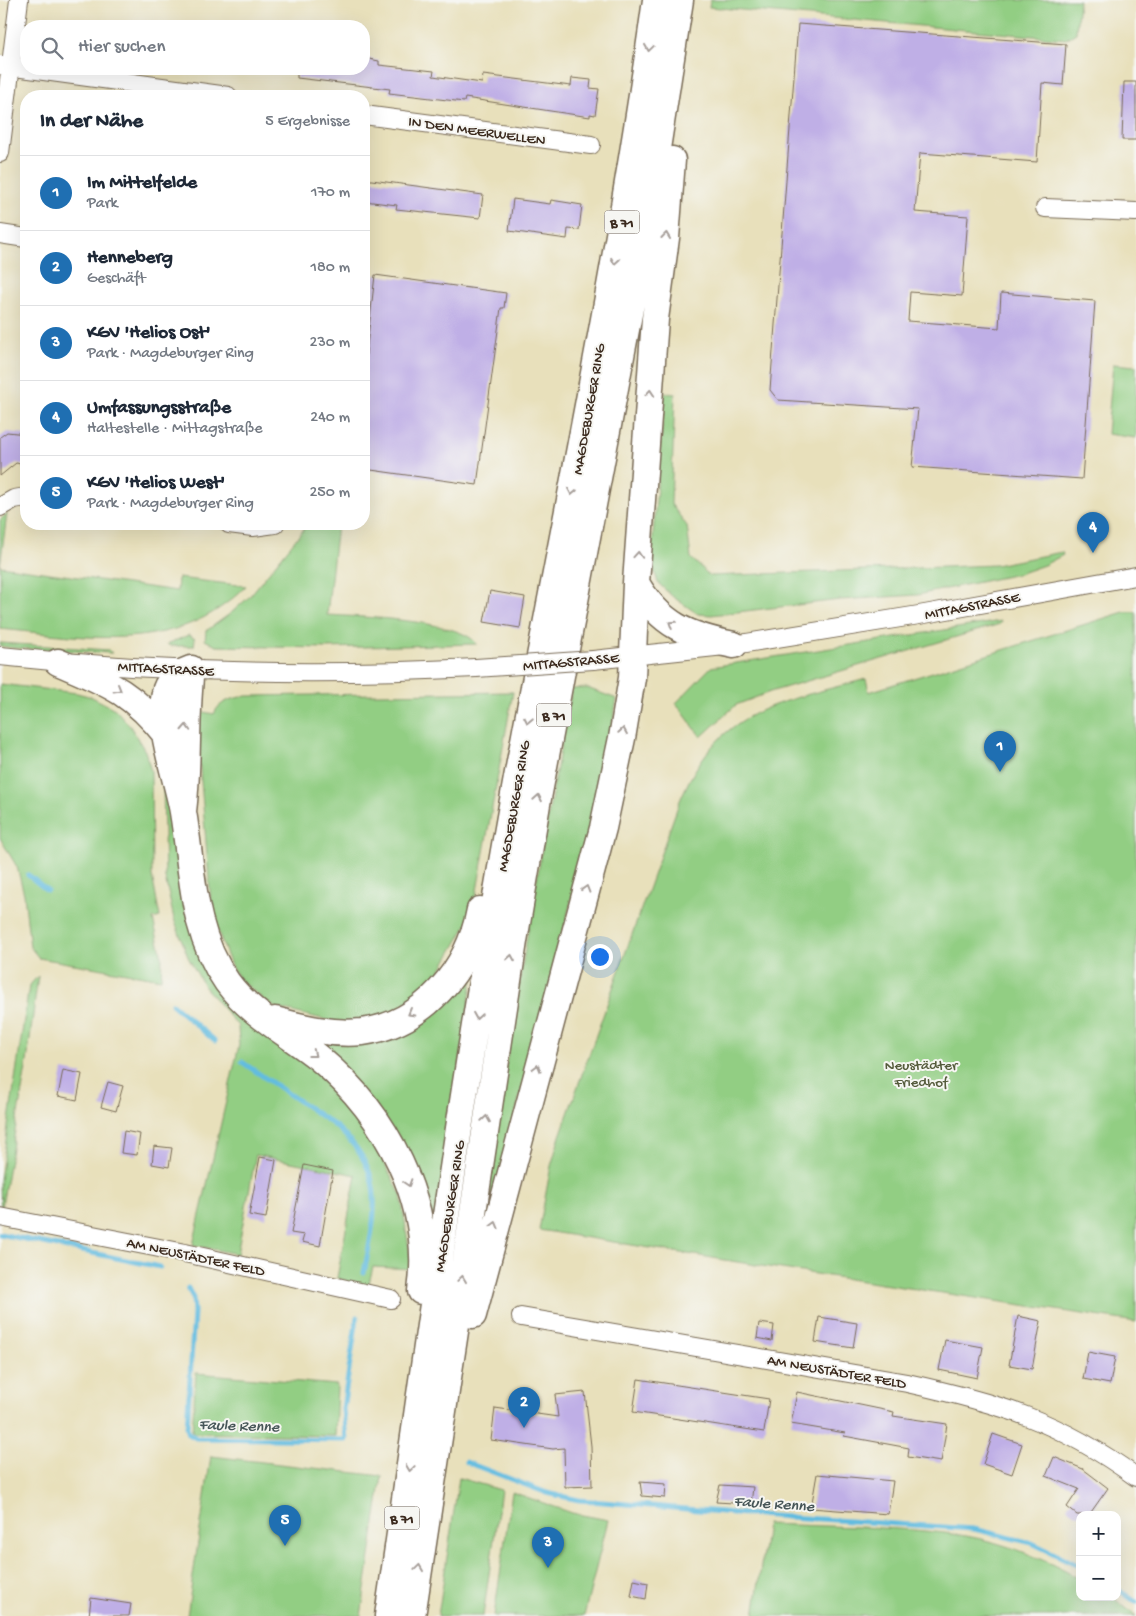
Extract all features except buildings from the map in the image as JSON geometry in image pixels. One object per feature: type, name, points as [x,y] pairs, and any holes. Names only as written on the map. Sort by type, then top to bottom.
[{"type":"highway","name":"MAGDEBURGER RING","points":[[388,1616],[489,938],[517,778],[621,225],[656,0]]},
{"type":"highway","name":"MAGDEBURGER RING","points":[[412,1616],[512,950],[538,798],[638,267],[680,0]]},
{"type":"highway","points":[[440,1432],[454,1411],[482,1272],[603,828],[622,738],[633,656],[636,582],[655,319],[666,238],[674,132],[692,0]]},
{"type":"highway","points":[[636,582],[645,599],[666,620],[688,633],[734,645]]},
{"type":"highway","points":[[58,662],[125,693],[150,715],[167,736]]},
{"type":"highway","points":[[183,812],[186,783],[185,732],[191,669],[177,675],[165,691],[163,714],[183,812],[192,887],[205,939],[228,982],[240,996],[319,1059],[353,1090],[378,1122],[391,1143],[405,1175],[416,1214],[423,1258],[422,1286],[407,1392],[417,1420]]},
{"type":"highway","points":[[261,1014],[319,1030],[363,1032],[381,1028],[403,1018],[437,994],[459,964],[476,930],[500,804],[517,778]]},
{"type":"street","points":[[0,153],[6,66],[19,0]]},
{"type":"street","points":[[6,66],[20,68]]},
{"type":"street","points":[[73,75],[184,90]]},
{"type":"street","name":"IN DEN MEERWELLEN","points":[[370,116],[591,145]]},
{"type":"street","points":[[1045,208],[1136,212]]},
{"type":"street","points":[[0,234],[20,237]]},
{"type":"street","points":[[0,507],[14,499],[20,498]]},
{"type":"street","name":"MITTAGSTRASSE","points":[[0,656],[58,662],[191,669],[302,672],[476,668],[593,660],[734,645],[919,615],[1136,576]]},
{"type":"street","name":"AM NEUSTÄDTER FELD","points":[[0,1217],[185,1253],[391,1299]]},
{"type":"street","name":"AM NEUSTÄDTER FELD","points":[[521,1317],[907,1383],[968,1397],[1010,1409],[1058,1428],[1092,1446],[1136,1477]]},
{"type":"green space","points":[[710,0],[1079,0],[1076,33],[1066,39],[709,7]]},
{"type":"green space","points":[[1113,364],[1136,366],[1136,438],[1107,434]]},
{"type":"green space","points":[[665,393],[675,394],[671,504],[687,526],[691,558],[710,576],[995,565],[1062,552],[1063,555],[1044,565],[1018,574],[917,595],[840,600],[711,615],[698,614],[673,597],[658,583],[651,559]]},
{"type":"green space","points":[[7,514],[0,566],[0,520]]},
{"type":"green space","points":[[303,530],[336,530],[327,615],[383,618],[430,624],[467,636],[477,644],[326,648],[216,646],[205,640],[206,631],[249,597]]},
{"type":"green space","points":[[0,566],[177,591],[178,578],[246,586],[219,608],[191,623],[161,632],[130,637],[66,636],[0,629]]},
{"type":"green space","name":"Neustädter Friedhof","points":[[1124,612],[1136,612],[1136,1322],[762,1266],[539,1230],[551,1166],[560,1136],[679,803],[695,771],[712,747],[732,728],[753,714],[804,695],[866,679],[869,692]]},
{"type":"green space","points":[[1001,621],[1000,624],[770,692],[736,705],[701,737],[676,703],[711,667]]},
{"type":"green space","points":[[189,635],[195,639],[194,646],[170,646],[167,644]]},
{"type":"green space","points":[[0,643],[109,650],[112,653],[14,648],[0,646]]},
{"type":"green space","points":[[0,684],[77,693],[92,697],[115,709],[130,726],[145,751],[151,771],[152,876],[160,917],[153,919],[162,957],[161,979],[39,958],[30,947],[24,894],[17,867],[0,838]]},
{"type":"green space","points":[[587,688],[617,699],[601,787],[475,1267],[520,978],[572,689]]},
{"type":"green space","points":[[513,692],[474,907],[469,921],[432,985],[382,1018],[344,1024],[276,1008],[243,982],[232,968],[212,916],[197,732],[198,711],[214,714],[223,703],[246,696]]},
{"type":"green space","points":[[158,747],[161,747],[190,924],[336,1088],[367,1130],[401,1195],[412,1269],[373,1267],[368,1287],[337,1278],[356,1175],[256,1155],[237,1254],[193,1245],[239,1045],[238,1026],[204,986],[188,957],[174,919],[165,878],[163,782]]},
{"type":"green space","points":[[478,944],[430,1257],[423,1211],[299,1033],[371,1038]]},
{"type":"green space","points":[[38,976],[27,1062],[1,1211],[0,1180],[29,986]]},
{"type":"green space","points":[[196,1373],[337,1385],[335,1436],[192,1433]]},
{"type":"green space","points":[[211,1456],[382,1476],[361,1616],[187,1616]]},
{"type":"green space","points":[[459,1478],[501,1490],[483,1616],[438,1616]]},
{"type":"green space","points":[[512,1492],[572,1513],[608,1520],[584,1616],[494,1616]]},
{"type":"green space","points":[[767,1524],[918,1530],[981,1539],[1010,1547],[1076,1577],[1076,1601],[1117,1601],[1136,1616],[754,1616]]},
{"type":"waterway","points":[[28,875],[47,890]]},
{"type":"waterway","points":[[172,1004],[215,1041]]},
{"type":"waterway","points":[[242,1062],[334,1125],[351,1142],[363,1158],[370,1175],[374,1193],[372,1230],[364,1273]]},
{"type":"waterway","name":"Faule Renne","points":[[0,1234],[160,1267]]},
{"type":"waterway","name":"Faule Renne","points":[[188,1288],[193,1298],[194,1312],[187,1428],[189,1434],[196,1438],[346,1440],[343,1409],[357,1317]]},
{"type":"waterway","name":"Faule Renne","points":[[466,1462],[547,1493],[579,1500],[758,1515],[974,1529],[1032,1543],[1076,1564]]},
{"type":"waterway","name":"Faule Renne","points":[[1121,1592],[1136,1602]]},
{"type":"place","name":"Umfassungsstraße","points":[[1093,553]]},
{"type":"place","name":"Im Mittelfelde","points":[[1000,772]]},
{"type":"place","name":"Henneberg","points":[[524,1428]]},
{"type":"place","name":"KGV 'Helios West'","points":[[285,1546]]},
{"type":"place","name":"KGV 'Helios Ost'","points":[[548,1568]]}]
